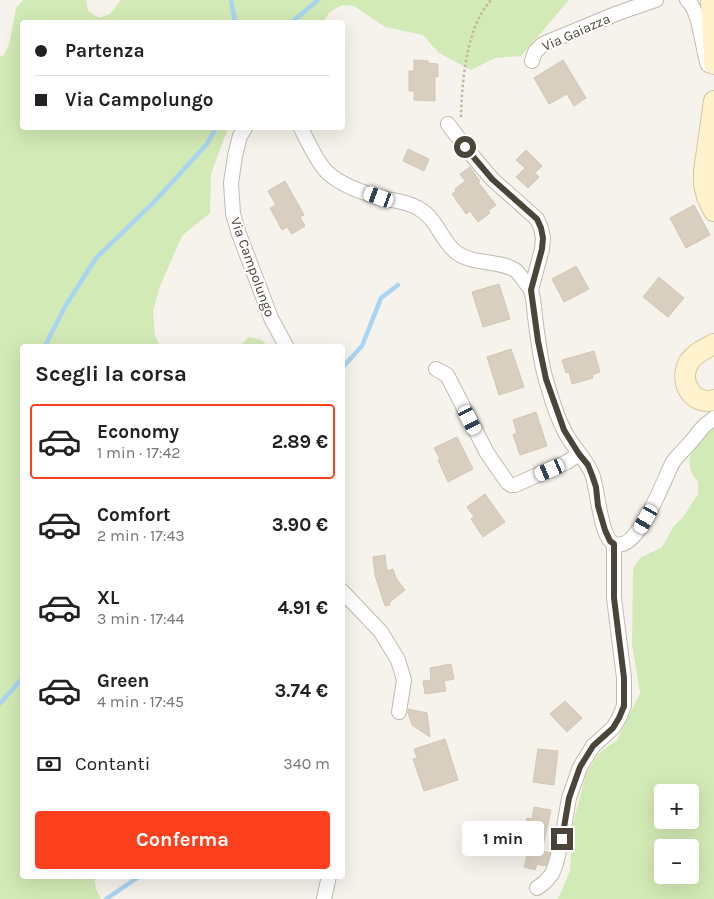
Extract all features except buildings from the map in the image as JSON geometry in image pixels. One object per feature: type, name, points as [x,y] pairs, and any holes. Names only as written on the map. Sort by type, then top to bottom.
[{"type":"main road","points":[[711,0],[714,64]]},
{"type":"main road","points":[[714,100],[704,171],[704,184],[707,197],[714,211]]},
{"type":"main road","points":[[714,344],[693,356],[686,368],[685,382],[690,393],[695,398],[714,400]]},
{"type":"street","name":"Via Gaiazza","points":[[532,60],[535,52],[543,44],[618,13],[656,0]]},
{"type":"street","points":[[687,0],[695,10],[705,57],[709,67],[714,72]]},
{"type":"street","points":[[448,124],[492,179],[537,219],[541,228],[543,238],[542,249],[531,290],[538,341],[546,379],[564,430],[588,465],[592,475],[596,487],[598,506],[610,541],[618,545],[628,542],[640,529],[674,461],[706,424],[714,418]]},
{"type":"street","name":"Via Campolungo","points":[[244,130],[240,136],[232,174],[233,214],[270,318],[285,344]]},
{"type":"street","points":[[302,130],[310,147],[327,172],[340,182],[379,197],[406,202],[418,208],[432,218],[448,244],[458,253],[475,260],[507,266],[515,270],[531,290]]},
{"type":"street","points":[[436,369],[447,375],[488,453],[506,482],[511,485],[516,485],[568,462],[579,454]]},
{"type":"street","points":[[537,888],[552,874],[556,863],[569,798],[580,767],[593,746],[613,728],[624,706],[624,678],[614,598],[614,544]]},
{"type":"street","points":[[345,594],[381,632],[398,660],[404,680],[399,712]]},
{"type":"street","points":[[324,899],[328,879]]},
{"type":"path","points":[[465,147],[461,123],[465,64],[478,21],[484,8],[491,0]]},
{"type":"green space","points":[[23,0],[86,0],[88,11],[99,18],[110,14],[121,0],[569,0],[521,56],[495,58],[471,70],[439,53],[423,35],[385,27],[354,6],[342,5],[330,12],[324,20],[20,20],[20,130],[227,130],[211,174],[210,213],[182,236],[160,286],[153,311],[155,336],[159,344],[20,344],[20,879],[94,879],[96,889],[101,899],[0,899],[0,56],[3,56],[9,45],[16,8]]},
{"type":"green space","points":[[249,337],[262,340],[265,344],[242,344]]},
{"type":"green space","points":[[714,425],[714,899],[558,899],[570,871],[573,823],[586,774],[599,753],[617,740],[640,693],[632,644],[633,568],[640,558],[662,547],[674,526],[683,517],[698,494],[698,482],[691,472],[689,459],[694,448]]},
{"type":"waterway","points":[[231,0],[235,20]]},
{"type":"waterway","points":[[294,20],[318,0]]},
{"type":"waterway","points":[[46,344],[66,305],[96,258],[154,202],[207,144],[215,130]]},
{"type":"waterway","points":[[345,365],[362,346],[381,298],[398,285]]},
{"type":"waterway","points":[[0,703],[20,681]]},
{"type":"waterway","points":[[106,899],[136,879]]},
{"type":"route","points":[[465,147],[492,179],[537,219],[541,228],[543,238],[542,249],[531,290],[538,341],[546,379],[564,430],[588,465],[596,487],[598,506],[605,530],[610,541],[614,544],[613,583],[624,678],[624,706],[613,728],[593,746],[580,767],[569,798],[562,839]]}]
